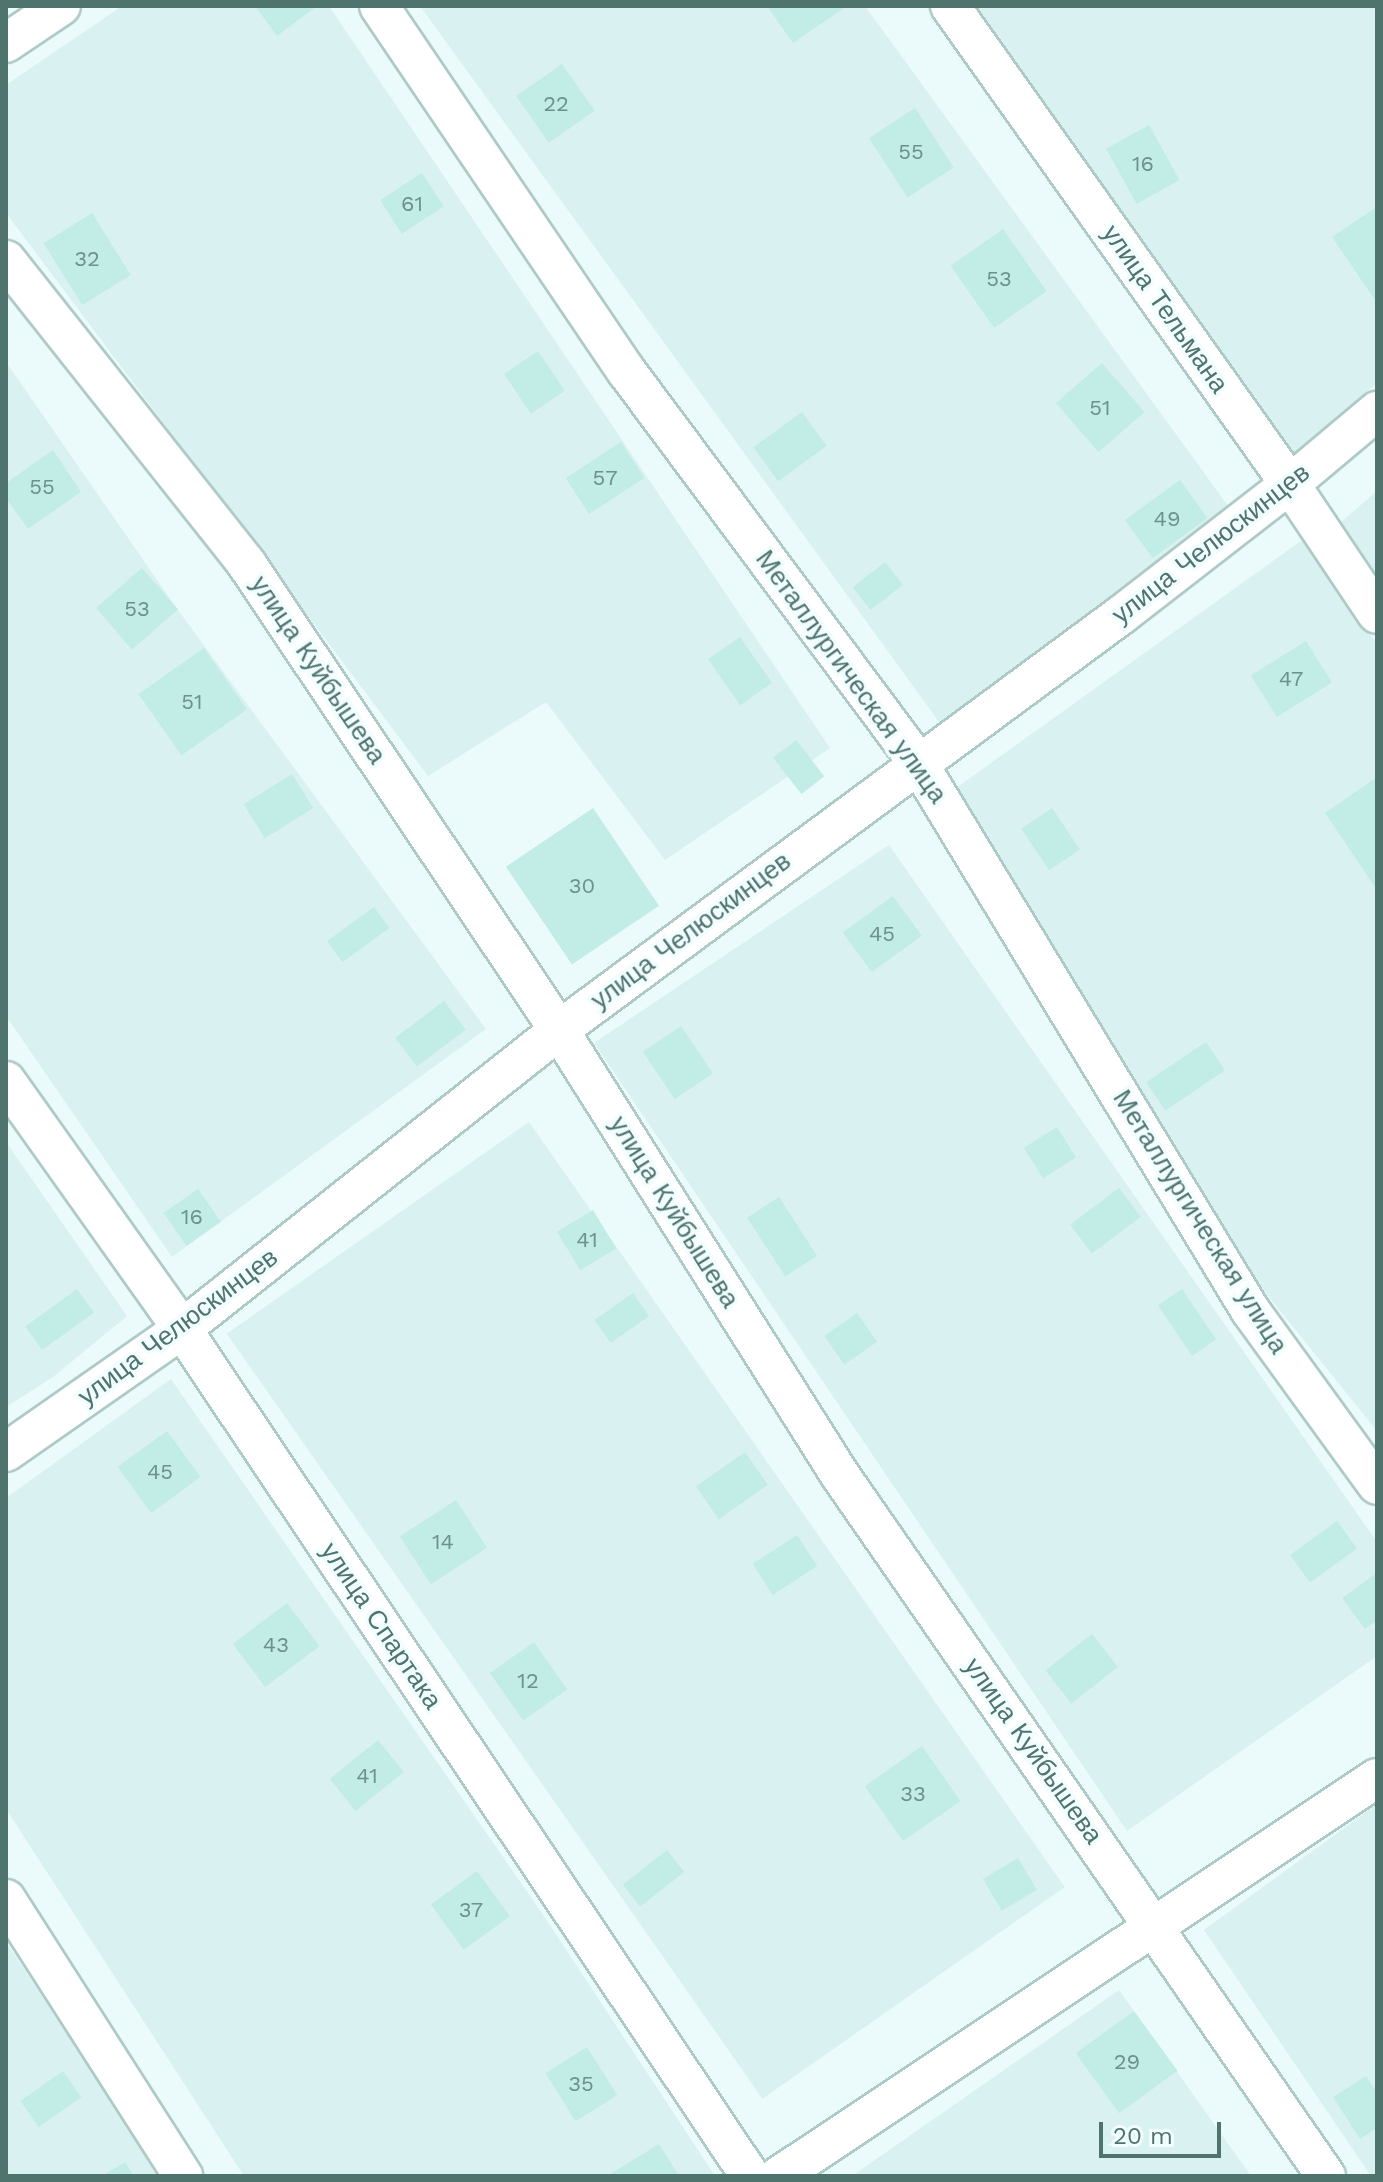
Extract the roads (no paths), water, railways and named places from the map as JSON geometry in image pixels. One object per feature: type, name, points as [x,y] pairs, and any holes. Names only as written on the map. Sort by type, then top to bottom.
[{"type":"street","points":[[6,43],[61,6]]},
{"type":"street","name":"Металлургическая улица","points":[[379,6],[659,417],[918,763],[1250,1310],[1377,1485]]},
{"type":"street","name":"улица Тельмана","points":[[950,6],[1290,484],[1377,614]]},
{"type":"street","name":"улица Куйбышева","points":[[6,260],[246,563],[559,1030],[840,1475],[1326,2176]]},
{"type":"street","name":"улица Челюскинцев","points":[[6,1452],[182,1329],[559,1030],[1121,615],[1290,484],[1377,411]]},
{"type":"street","name":"улица Спартака","points":[[6,1081],[182,1329],[750,2176]]},
{"type":"street","points":[[779,2176],[1377,1778]]},
{"type":"street","points":[[6,1899],[183,2176]]}]
